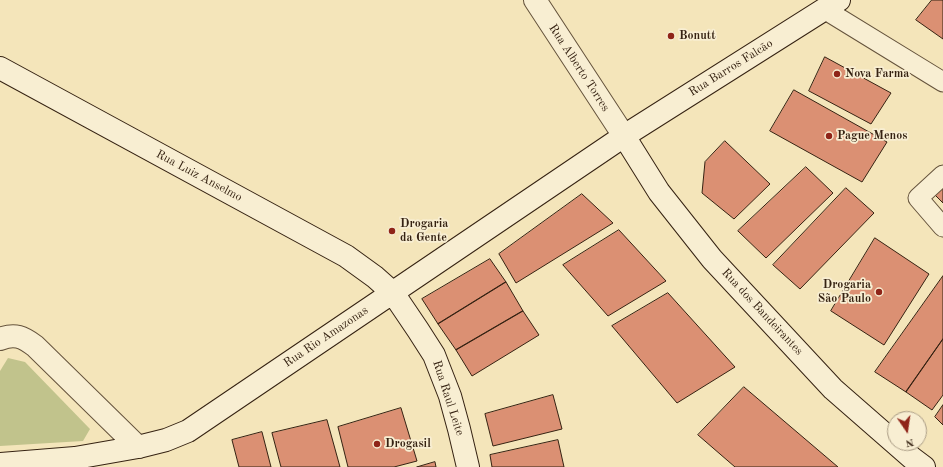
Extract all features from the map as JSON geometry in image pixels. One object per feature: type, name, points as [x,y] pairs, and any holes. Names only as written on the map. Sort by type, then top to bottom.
[{"type":"street","name":"Rua Alberto Torres","points":[[535,0],[624,136]]},
{"type":"street","name":"Rua Barros Falcão","points":[[624,136],[831,5]]},
{"type":"street","name":"Rua Luiz Anselmo","points":[[0,68],[346,256],[393,292]]},
{"type":"street","name":"Rua Rio Amazonas","points":[[0,464],[75,458],[138,447],[166,440],[188,431],[624,136]]},
{"type":"street","name":"Rua dos Bandeirantes","points":[[624,136],[659,192],[712,259],[833,389],[924,467]]},
{"type":"street","name":"Rua Raul Leite","points":[[393,292],[434,355],[450,396],[460,430],[468,467]]},
{"type":"street","points":[[0,340],[12,336],[24,338],[35,346],[138,447]]},
{"type":"lane","points":[[831,5],[943,82]]},
{"type":"lane","points":[[943,175],[918,198],[943,227]]},
{"type":"green space","points":[[8,358],[25,362],[90,429],[83,441],[0,446],[0,371]]},
{"type":"building","points":[[932,0],[943,0],[943,39],[916,20]]},
{"type":"building","name":"Nova Farma","points":[[825,57],[891,93],[871,124],[809,91]]},
{"type":"building","name":"Pague Menos","points":[[794,90],[887,142],[862,182],[770,131]]},
{"type":"building","points":[[725,141],[770,184],[734,219],[702,193],[705,162]]},
{"type":"building","points":[[806,167],[833,193],[766,258],[738,231]]},
{"type":"building","points":[[846,188],[874,213],[800,289],[773,265]]},
{"type":"building","points":[[943,188],[943,203],[935,195]]},
{"type":"building","points":[[582,194],[613,223],[516,283],[499,254]]},
{"type":"building","points":[[619,230],[666,281],[608,316],[563,265]]},
{"type":"building","name":"Drogaria São Paulo","points":[[875,238],[929,274],[884,345],[831,311]]},
{"type":"building","points":[[490,259],[506,282],[438,324],[422,299]]},
{"type":"building","points":[[943,276],[943,339],[906,392],[875,372]]},
{"type":"building","points":[[506,282],[523,311],[456,350],[438,324]]},
{"type":"building","points":[[668,293],[735,367],[677,403],[612,326]]},
{"type":"building","points":[[523,311],[539,335],[472,376],[456,350]]},
{"type":"building","points":[[943,339],[943,395],[932,410],[906,392]]},
{"type":"building","points":[[744,387],[838,467],[735,467],[698,435]]},
{"type":"building","points":[[553,395],[562,429],[493,446],[485,414]]},
{"type":"building","points":[[943,405],[943,425],[935,417]]},
{"type":"building","name":"Drogasil","points":[[401,408],[417,461],[394,467],[348,467],[338,427]]},
{"type":"building","points":[[327,420],[340,467],[281,467],[272,433]]},
{"type":"building","points":[[262,432],[271,467],[239,467],[232,440]]},
{"type":"building","points":[[558,440],[564,467],[492,467],[490,455]]},
{"type":"building","points":[[435,462],[436,467],[417,467]]},
{"type":"place","name":"Bonutt","points":[[671,36]]},
{"type":"place","name":"Nova Farma","points":[[837,74]]},
{"type":"place","name":"Pague Menos","points":[[829,136]]},
{"type":"place","name":"Drogaria da Gente","points":[[392,231]]},
{"type":"place","name":"Drogaria São Paulo","points":[[879,292]]},
{"type":"place","name":"Drogasil","points":[[377,444]]}]
